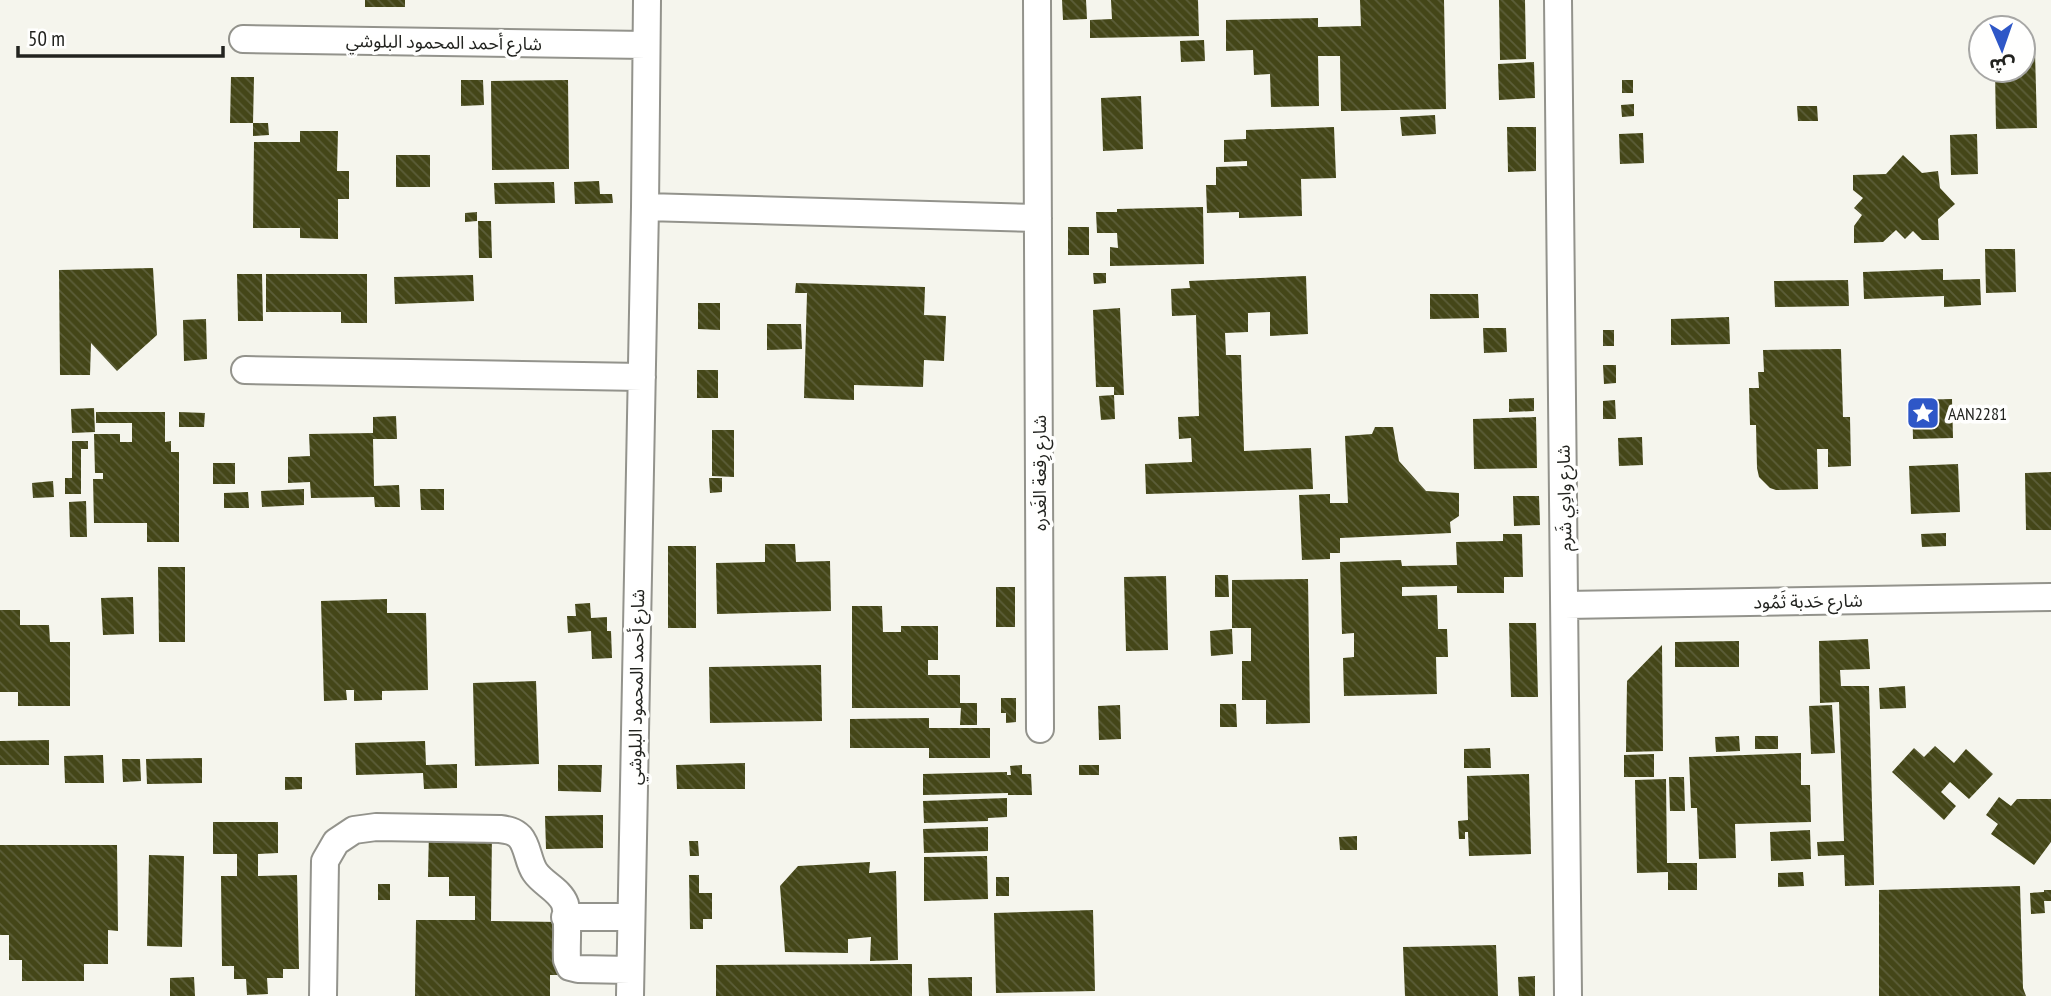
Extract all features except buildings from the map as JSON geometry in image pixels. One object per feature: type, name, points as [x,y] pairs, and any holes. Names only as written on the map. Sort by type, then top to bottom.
[{"type":"street","name":"شارع أحمد المحمود البلوشي","points":[[630,983],[647,0]]},
{"type":"street","name":"شارع رِقعة الغَدره","points":[[1037,0],[1040,729]]},
{"type":"street","name":"شارع وادِي شَرم","points":[[1558,0],[1569,996]]},
{"type":"street","name":"شارع أحمد المحمود البلوشي","points":[[243,40],[646,45]]},
{"type":"street","points":[[645,206],[1038,218]]},
{"type":"street","points":[[245,370],[642,377]]},
{"type":"street","name":"شارع حَدبة ثَمُود","points":[[1565,605],[2051,597]]},
{"type":"street","points":[[323,996],[325,861],[336,842],[354,830],[376,827],[509,830],[517,834],[523,841],[528,860],[540,880],[562,898],[565,905],[567,960],[570,967],[630,983]]},
{"type":"street","points":[[565,917],[631,917]]},
{"type":"place","name":"AAN2281","points":[[1923,413]]}]
